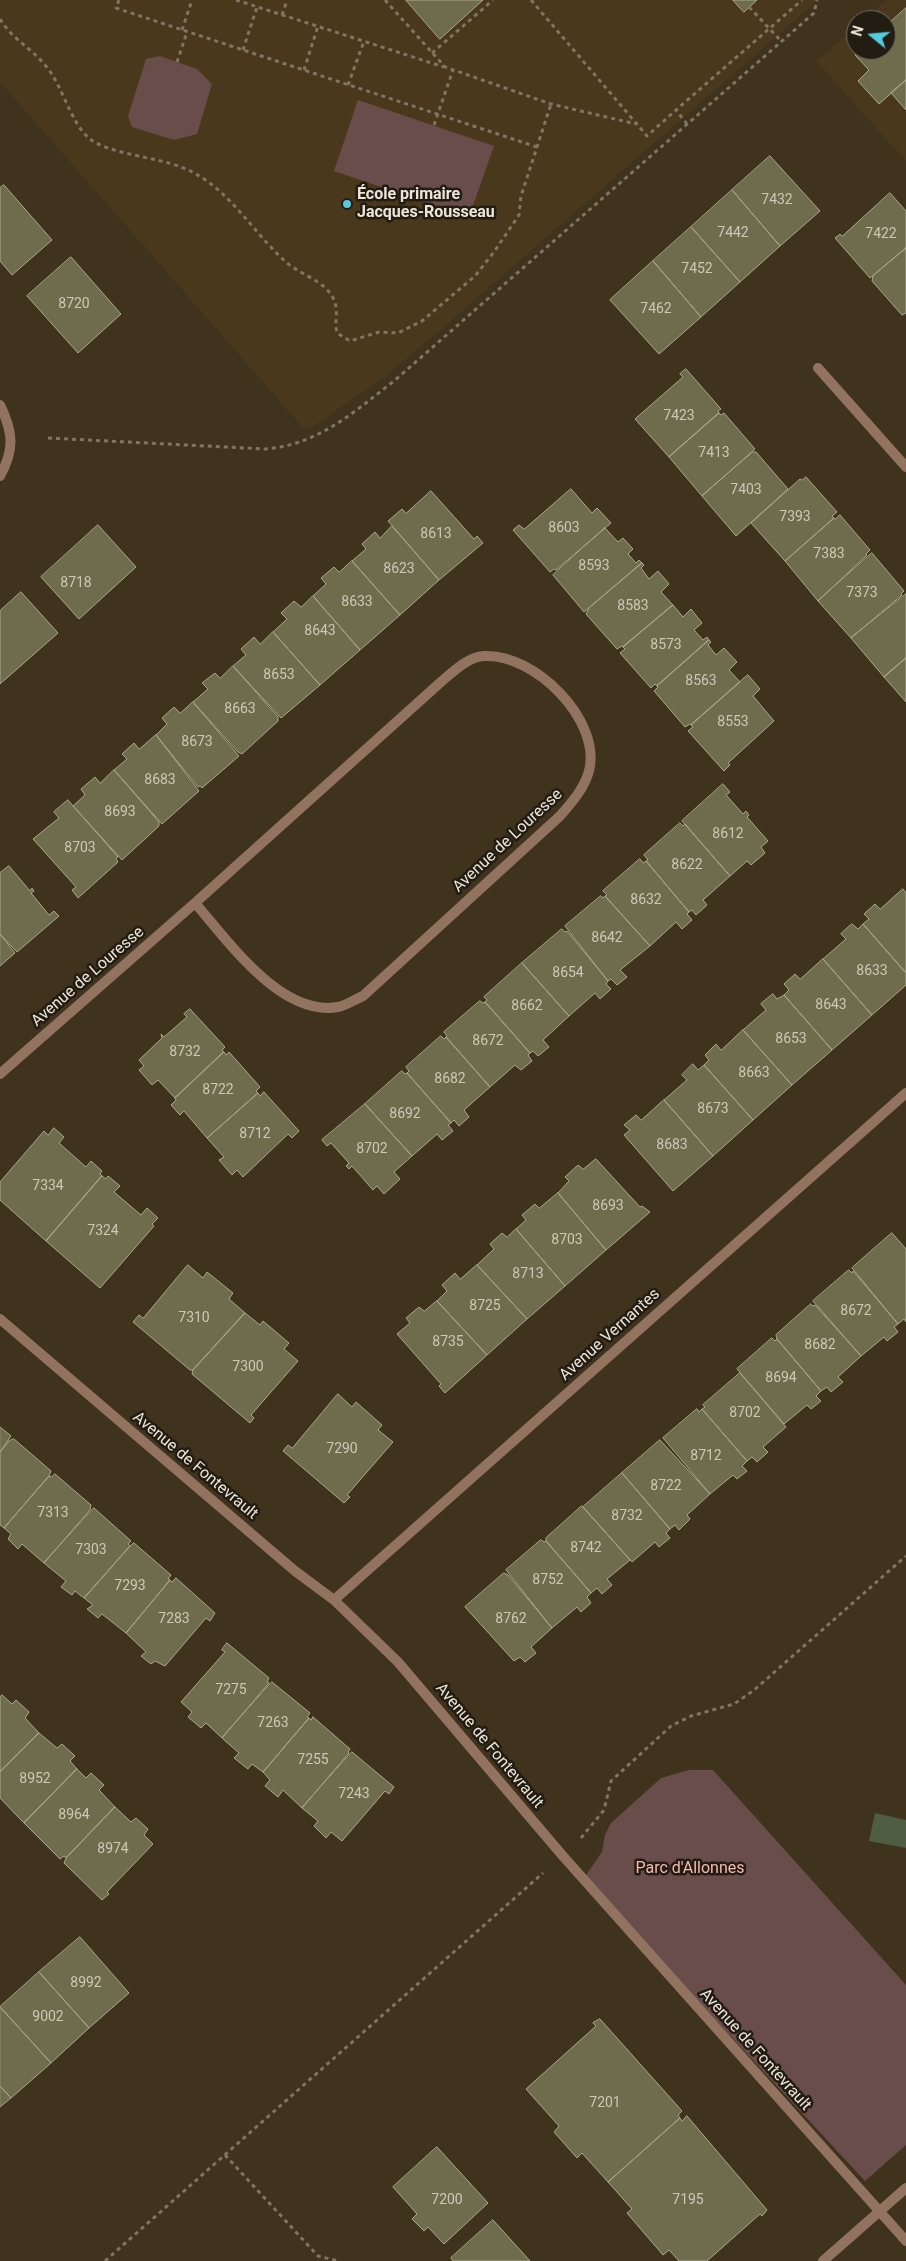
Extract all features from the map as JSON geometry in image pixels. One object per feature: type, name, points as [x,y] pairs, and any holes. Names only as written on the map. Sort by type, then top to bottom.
[{"type":"street","points":[[818,368],[906,466]]},
{"type":"street","points":[[0,405],[9,422],[12,445],[0,476]]},
{"type":"street","name":"Avenue de Louresse","points":[[0,1074],[195,903],[442,681],[469,661],[483,656],[522,664],[549,681],[580,721],[589,743],[589,770],[578,795],[560,816],[363,996],[339,1007],[310,1005],[282,994],[254,970],[195,903]]},
{"type":"street","name":"Avenue Vernantes","points":[[334,1600],[906,1093]]},
{"type":"street","name":"Avenue de Fontevrault","points":[[0,1319],[295,1571],[334,1600],[398,1662],[562,1855],[906,2241]]},
{"type":"street","points":[[823,2261],[906,2188]]},
{"type":"path","points":[[119,0],[116,8],[537,147]]},
{"type":"path","points":[[182,30],[192,0]]},
{"type":"path","points":[[236,0],[445,67],[551,104],[636,124]]},
{"type":"path","points":[[282,15],[287,0]]},
{"type":"path","points":[[385,0],[445,67]]},
{"type":"path","points":[[432,53],[494,0]]},
{"type":"path","points":[[531,0],[647,136],[802,0]]},
{"type":"path","points":[[48,438],[265,449],[284,448],[306,442],[347,417],[394,381],[782,42],[814,13],[817,0]]},
{"type":"path","points":[[243,50],[257,7]]},
{"type":"path","points":[[749,7],[782,42]]},
{"type":"path","points":[[0,19],[14,36],[45,64],[60,86],[80,128],[90,139],[107,147],[181,167],[209,181],[233,203],[288,264],[321,285],[334,298],[337,310],[335,324],[337,333],[345,340],[350,341],[379,332],[398,333],[422,321],[475,276],[519,216],[521,196],[551,104]]},
{"type":"path","points":[[304,70],[318,26]]},
{"type":"path","points":[[177,62],[187,31]]},
{"type":"path","points":[[348,85],[364,41]]},
{"type":"path","points":[[434,125],[453,70]]},
{"type":"path","points":[[676,110],[687,124]]},
{"type":"path","points":[[587,1833],[604,1810],[611,1781],[670,1726],[691,1716],[734,1704],[753,1691],[906,1556]]},
{"type":"path","points":[[104,2261],[530,1886]]},
{"type":"path","points":[[225,2155],[318,2256],[338,2261]]},
{"type":"shaded area","name":"École primaire Jacques-Rousseau","points":[[0,0],[818,0],[445,326],[378,382],[306,431],[0,82]]},
{"type":"shaded area","points":[[887,0],[906,0],[906,161],[816,61],[846,36],[846,60],[896,60],[896,10],[876,10]]},
{"type":"shaded area","points":[[875,1813],[906,1820],[906,1848],[869,1841]]},
{"type":"green space","points":[[160,56],[197,69],[212,84],[197,134],[174,140],[132,127],[128,116],[146,59]]},
{"type":"green space","points":[[358,100],[494,146],[469,217],[334,171]]},
{"type":"green space","name":"Parc d'Allonnes","points":[[689,1770],[713,1770],[906,1985],[906,2145],[865,2181],[584,1878],[602,1852],[605,1835],[611,1823],[661,1778]]},
{"type":"building","points":[[406,0],[483,0],[440,39]]},
{"type":"building","points":[[733,0],[757,0],[744,12]]},
{"type":"building","points":[[906,8],[906,80],[879,104],[858,81],[869,70],[860,60],[896,60],[896,17]]},
{"type":"building","points":[[906,80],[906,110],[891,93]]},
{"type":"building","points":[[770,156],[820,211],[780,246],[732,190]]},
{"type":"building","points":[[4,185],[52,240],[12,275],[0,261],[0,188]]},
{"type":"building","points":[[732,190],[780,246],[740,282],[691,227]]},
{"type":"building","points":[[890,193],[906,211],[906,248],[870,278],[835,238],[840,234],[842,236]]},
{"type":"building","points":[[691,227],[740,282],[701,317],[653,261]]},
{"type":"building","points":[[906,248],[906,313],[902,315],[872,281],[873,276]]},
{"type":"building","points":[[71,257],[121,314],[78,353],[27,296]]},
{"type":"building","points":[[653,261],[701,317],[659,354],[610,300]]},
{"type":"building","points":[[686,369],[721,409],[718,411],[719,413],[669,457],[635,419],[683,377],[680,374]]},
{"type":"building","points":[[719,413],[721,415],[724,413],[755,449],[702,496],[669,457]]},
{"type":"building","points":[[753,452],[756,452],[788,489],[736,536],[702,496]]},
{"type":"building","points":[[806,477],[837,512],[832,516],[834,518],[785,561],[751,523],[800,479],[802,480]]},
{"type":"building","points":[[571,489],[592,513],[597,508],[611,523],[556,570],[554,569],[550,572],[513,530],[519,525],[524,529]]},
{"type":"building","points":[[431,491],[474,539],[477,536],[483,543],[439,580],[388,521],[402,509],[406,513]]},
{"type":"building","points":[[840,515],[870,550],[818,601],[785,561],[834,518]]},
{"type":"building","points":[[98,525],[136,567],[79,619],[41,577]]},
{"type":"building","points":[[392,526],[439,580],[400,615],[352,561],[366,549],[362,544],[375,532],[380,538]]},
{"type":"building","points":[[605,528],[618,542],[623,538],[633,549],[628,554],[636,563],[639,560],[642,563],[584,612],[553,575]]},
{"type":"building","points":[[872,553],[904,591],[902,595],[851,638],[818,601]]},
{"type":"building","points":[[352,561],[400,615],[360,650],[313,596],[326,584],[321,578],[334,567],[339,572]]},
{"type":"building","points":[[642,563],[644,565],[641,568],[649,579],[658,571],[669,584],[661,592],[673,605],[623,647],[617,649],[586,614],[589,608]]},
{"type":"building","points":[[21,592],[58,633],[0,684],[0,611]]},
{"type":"building","points":[[906,594],[906,658],[884,677],[851,638]]},
{"type":"building","points":[[313,596],[360,650],[320,685],[273,632],[287,619],[281,613],[294,601],[301,607]]},
{"type":"building","points":[[673,605],[683,617],[691,609],[702,623],[694,630],[703,640],[707,637],[709,640],[657,686],[655,684],[651,688],[620,653],[625,649],[623,647]]},
{"type":"building","points":[[273,632],[320,685],[281,718],[233,666],[246,655],[241,649],[254,637],[260,644]]},
{"type":"building","points":[[709,640],[711,642],[708,645],[716,655],[724,648],[737,662],[729,670],[740,682],[691,725],[685,727],[654,691],[657,686]]},
{"type":"building","points":[[906,658],[906,702],[884,677]]},
{"type":"building","points":[[233,666],[278,717],[278,721],[242,754],[238,752],[193,702],[208,689],[202,683],[215,673],[220,678]]},
{"type":"building","points":[[748,675],[760,689],[753,696],[774,721],[728,763],[730,765],[724,771],[688,731],[693,727],[691,725]]},
{"type":"building","points":[[193,702],[239,756],[202,788],[198,787],[156,735],[167,724],[162,718],[174,707],[180,713]]},
{"type":"building","points":[[156,735],[199,791],[162,824],[114,770],[127,759],[122,754],[134,743],[139,749]]},
{"type":"building","points":[[114,770],[159,822],[159,826],[122,860],[73,806],[85,795],[81,789],[95,777],[100,783]]},
{"type":"building","points":[[723,784],[730,792],[726,795],[743,814],[746,811],[749,815],[747,817],[768,841],[761,847],[765,853],[751,865],[747,861],[730,876],[682,821]]},
{"type":"building","points":[[68,800],[118,857],[116,859],[118,862],[78,898],[72,890],[76,887],[33,839],[59,818],[54,812]]},
{"type":"building","points":[[680,823],[683,826],[685,824],[730,876],[703,900],[707,905],[696,915],[692,910],[689,912],[646,861],[648,860],[644,855]]},
{"type":"building","points":[[640,859],[643,863],[646,861],[689,912],[687,914],[692,920],[682,929],[676,922],[650,946],[605,896],[607,895],[603,891]]},
{"type":"building","points":[[9,866],[30,891],[32,888],[34,891],[31,893],[49,915],[54,911],[59,916],[17,952],[0,934],[0,873]]},
{"type":"building","points":[[903,889],[906,893],[906,973],[863,924],[869,919],[864,914],[875,904],[880,909]]},
{"type":"building","points":[[601,896],[603,898],[605,896],[650,946],[620,970],[627,977],[617,985],[611,979],[608,981],[565,926]]},
{"type":"building","points":[[852,924],[858,929],[863,924],[906,973],[906,985],[872,1015],[823,959],[846,939],[841,934]]},
{"type":"building","points":[[562,929],[565,932],[567,931],[608,981],[606,984],[611,989],[600,999],[595,993],[569,1016],[522,963]]},
{"type":"building","points":[[0,934],[15,953],[0,966]]},
{"type":"building","points":[[823,959],[872,1015],[832,1050],[784,995],[789,990],[784,984],[795,974],[800,979]]},
{"type":"building","points":[[522,963],[569,1016],[543,1040],[549,1047],[538,1056],[533,1051],[530,1053],[485,1002],[487,1000],[484,997]]},
{"type":"building","points":[[773,994],[777,999],[784,995],[832,1050],[792,1085],[743,1030],[766,1010],[761,1004]]},
{"type":"building","points":[[480,1001],[485,1002],[530,1053],[528,1055],[532,1061],[521,1070],[515,1065],[490,1087],[446,1037],[444,1032]]},
{"type":"building","points":[[190,1009],[225,1047],[222,1050],[224,1052],[175,1098],[158,1080],[152,1085],[139,1070],[144,1066],[139,1060],[162,1038],[161,1034],[164,1037],[187,1017],[184,1014]]},
{"type":"building","points":[[743,1030],[792,1085],[753,1120],[704,1065],[709,1060],[705,1055],[716,1044],[721,1050]]},
{"type":"building","points":[[441,1036],[444,1039],[446,1037],[490,1087],[464,1110],[469,1117],[459,1126],[454,1120],[451,1123],[407,1073],[409,1071],[406,1067]]},
{"type":"building","points":[[224,1052],[226,1055],[229,1052],[260,1087],[256,1091],[258,1093],[207,1138],[184,1111],[180,1115],[171,1105],[176,1100],[175,1098]]},
{"type":"building","points":[[693,1064],[698,1070],[704,1065],[753,1120],[713,1156],[664,1100],[687,1080],[682,1075]]},
{"type":"building","points":[[402,1071],[405,1074],[407,1073],[451,1123],[448,1125],[453,1131],[442,1140],[437,1134],[412,1156],[365,1104]]},
{"type":"building","points":[[264,1092],[299,1131],[292,1138],[288,1134],[243,1177],[237,1170],[232,1175],[219,1160],[224,1157],[207,1138],[258,1093],[260,1096]]},
{"type":"building","points":[[664,1100],[713,1156],[673,1191],[624,1135],[630,1130],[624,1125],[636,1115],[641,1120]]},
{"type":"building","points":[[365,1104],[412,1156],[394,1172],[400,1179],[384,1194],[377,1186],[373,1190],[352,1166],[349,1169],[346,1166],[349,1163],[331,1143],[327,1146],[322,1140]]},
{"type":"building","points":[[54,1128],[64,1137],[59,1143],[86,1167],[91,1161],[102,1171],[100,1174],[102,1176],[46,1241],[0,1200],[0,1182],[44,1131],[48,1135]]},
{"type":"building","points":[[596,1159],[640,1207],[642,1206],[650,1212],[606,1250],[558,1193],[569,1181],[565,1177],[578,1165],[583,1169]]},
{"type":"building","points":[[102,1176],[106,1179],[108,1176],[120,1186],[114,1192],[141,1215],[147,1208],[158,1218],[152,1224],[154,1226],[100,1288],[46,1241]]},
{"type":"building","points":[[558,1193],[606,1250],[565,1286],[516,1229],[526,1220],[522,1215],[535,1204],[539,1208]]},
{"type":"building","points":[[516,1229],[565,1286],[527,1319],[477,1265],[494,1249],[490,1244],[502,1233],[507,1237]]},
{"type":"building","points":[[892,1233],[906,1249],[906,1322],[904,1319],[898,1324],[852,1268]]},
{"type":"building","points":[[188,1265],[203,1278],[207,1272],[233,1293],[229,1299],[245,1313],[193,1370],[190,1370],[133,1322],[139,1315],[143,1318]]},
{"type":"building","points":[[477,1265],[527,1319],[487,1355],[437,1301],[447,1291],[442,1285],[455,1273],[460,1279]]},
{"type":"building","points":[[849,1270],[852,1273],[853,1271],[898,1324],[894,1327],[898,1332],[887,1341],[884,1337],[861,1356],[813,1301]]},
{"type":"building","points":[[437,1301],[487,1355],[445,1393],[439,1386],[441,1384],[397,1334],[410,1323],[406,1318],[419,1307],[424,1311]]},
{"type":"building","points":[[811,1304],[815,1305],[861,1356],[838,1377],[843,1382],[831,1392],[827,1387],[821,1391],[777,1339],[776,1335]]},
{"type":"building","points":[[245,1313],[260,1325],[263,1321],[289,1343],[284,1349],[298,1361],[251,1415],[254,1418],[250,1423],[192,1374],[193,1370]]},
{"type":"building","points":[[772,1338],[775,1341],[777,1339],[821,1391],[816,1396],[821,1401],[811,1409],[807,1405],[784,1424],[737,1369]]},
{"type":"building","points":[[740,1373],[786,1427],[763,1447],[768,1452],[757,1462],[752,1457],[747,1461],[702,1409],[705,1407],[703,1405]]},
{"type":"building","points":[[338,1394],[352,1407],[356,1402],[382,1425],[378,1430],[393,1442],[347,1495],[350,1497],[344,1503],[283,1451],[288,1445],[292,1448]]},
{"type":"building","points":[[697,1409],[699,1412],[702,1409],[747,1461],[742,1466],[747,1471],[737,1479],[733,1475],[710,1494],[663,1438]]},
{"type":"building","points":[[0,1427],[11,1436],[0,1452]]},
{"type":"building","points":[[14,1439],[51,1471],[49,1476],[4,1528],[0,1525],[0,1452],[9,1441]]},
{"type":"building","points":[[660,1440],[710,1494],[687,1515],[690,1519],[679,1530],[675,1525],[670,1529],[622,1473]]},
{"type":"building","points":[[622,1473],[670,1529],[666,1533],[670,1538],[659,1547],[655,1542],[632,1562],[583,1507]]},
{"type":"building","points":[[55,1474],[91,1505],[90,1510],[44,1563],[22,1544],[18,1549],[8,1539],[11,1534],[4,1528],[49,1476],[51,1477]]},
{"type":"building","points":[[582,1506],[630,1560],[607,1579],[612,1585],[602,1594],[597,1588],[591,1593],[546,1541],[546,1538]]},
{"type":"building","points":[[94,1508],[131,1541],[128,1544],[130,1546],[84,1598],[75,1591],[72,1595],[61,1587],[66,1581],[44,1563]]},
{"type":"building","points":[[541,1540],[546,1541],[591,1593],[587,1597],[591,1603],[581,1612],[577,1607],[552,1628],[506,1570]]},
{"type":"building","points":[[134,1543],[171,1575],[168,1579],[170,1580],[126,1633],[102,1614],[98,1618],[87,1609],[93,1605],[84,1598]]},
{"type":"building","points":[[504,1573],[508,1575],[552,1628],[531,1647],[536,1653],[525,1662],[520,1657],[514,1661],[465,1607]]},
{"type":"building","points":[[176,1578],[215,1613],[210,1621],[206,1618],[165,1666],[155,1661],[151,1664],[141,1656],[146,1652],[126,1633],[170,1580],[172,1582]]},
{"type":"building","points":[[227,1643],[269,1678],[267,1682],[269,1683],[222,1738],[206,1723],[201,1728],[188,1717],[192,1712],[181,1702],[225,1652],[222,1650]]},
{"type":"building","points":[[272,1682],[310,1713],[307,1717],[309,1718],[263,1772],[252,1764],[248,1769],[234,1758],[239,1753],[222,1738]]},
{"type":"building","points":[[2,1695],[12,1704],[16,1700],[29,1712],[25,1718],[39,1733],[0,1772],[0,1698]]},
{"type":"building","points":[[313,1717],[350,1749],[349,1753],[302,1808],[283,1790],[278,1797],[265,1786],[270,1780],[263,1772],[309,1718],[311,1720]]},
{"type":"building","points":[[39,1733],[57,1748],[62,1744],[75,1756],[70,1761],[77,1769],[24,1823],[0,1798],[0,1772]]},
{"type":"building","points":[[352,1752],[394,1787],[389,1794],[385,1791],[342,1841],[331,1832],[326,1838],[314,1826],[318,1821],[302,1808]]},
{"type":"building","points":[[77,1769],[86,1778],[91,1773],[104,1785],[99,1790],[115,1807],[66,1858],[64,1856],[60,1859],[24,1823]]},
{"type":"building","points":[[115,1807],[131,1822],[136,1818],[148,1829],[144,1835],[153,1844],[107,1892],[109,1894],[102,1900],[64,1863],[66,1858]]},
{"type":"building","points":[[80,1937],[129,1993],[89,2028],[39,1972]]},
{"type":"building","points":[[39,1972],[89,2028],[51,2063],[0,2007]]},
{"type":"building","points":[[0,2007],[51,2063],[11,2098],[0,2086]]},
{"type":"building","points":[[600,2019],[682,2111],[678,2115],[680,2118],[608,2182],[582,2153],[577,2158],[554,2132],[559,2126],[526,2089],[596,2026],[593,2023]]},
{"type":"building","points":[[0,2086],[11,2098],[0,2107]]},
{"type":"building","points":[[687,2116],[767,2210],[707,2261],[679,2261],[669,2250],[663,2255],[627,2213],[632,2209],[608,2182],[680,2118],[682,2121]]},
{"type":"building","points":[[437,2147],[488,2203],[444,2244],[428,2227],[424,2231],[412,2219],[417,2214],[393,2187]]},
{"type":"building","points":[[493,2220],[530,2261],[453,2261],[451,2258]]},
{"type":"place","name":"École primaire Jacques-Rousseau","points":[[347,204]]}]
